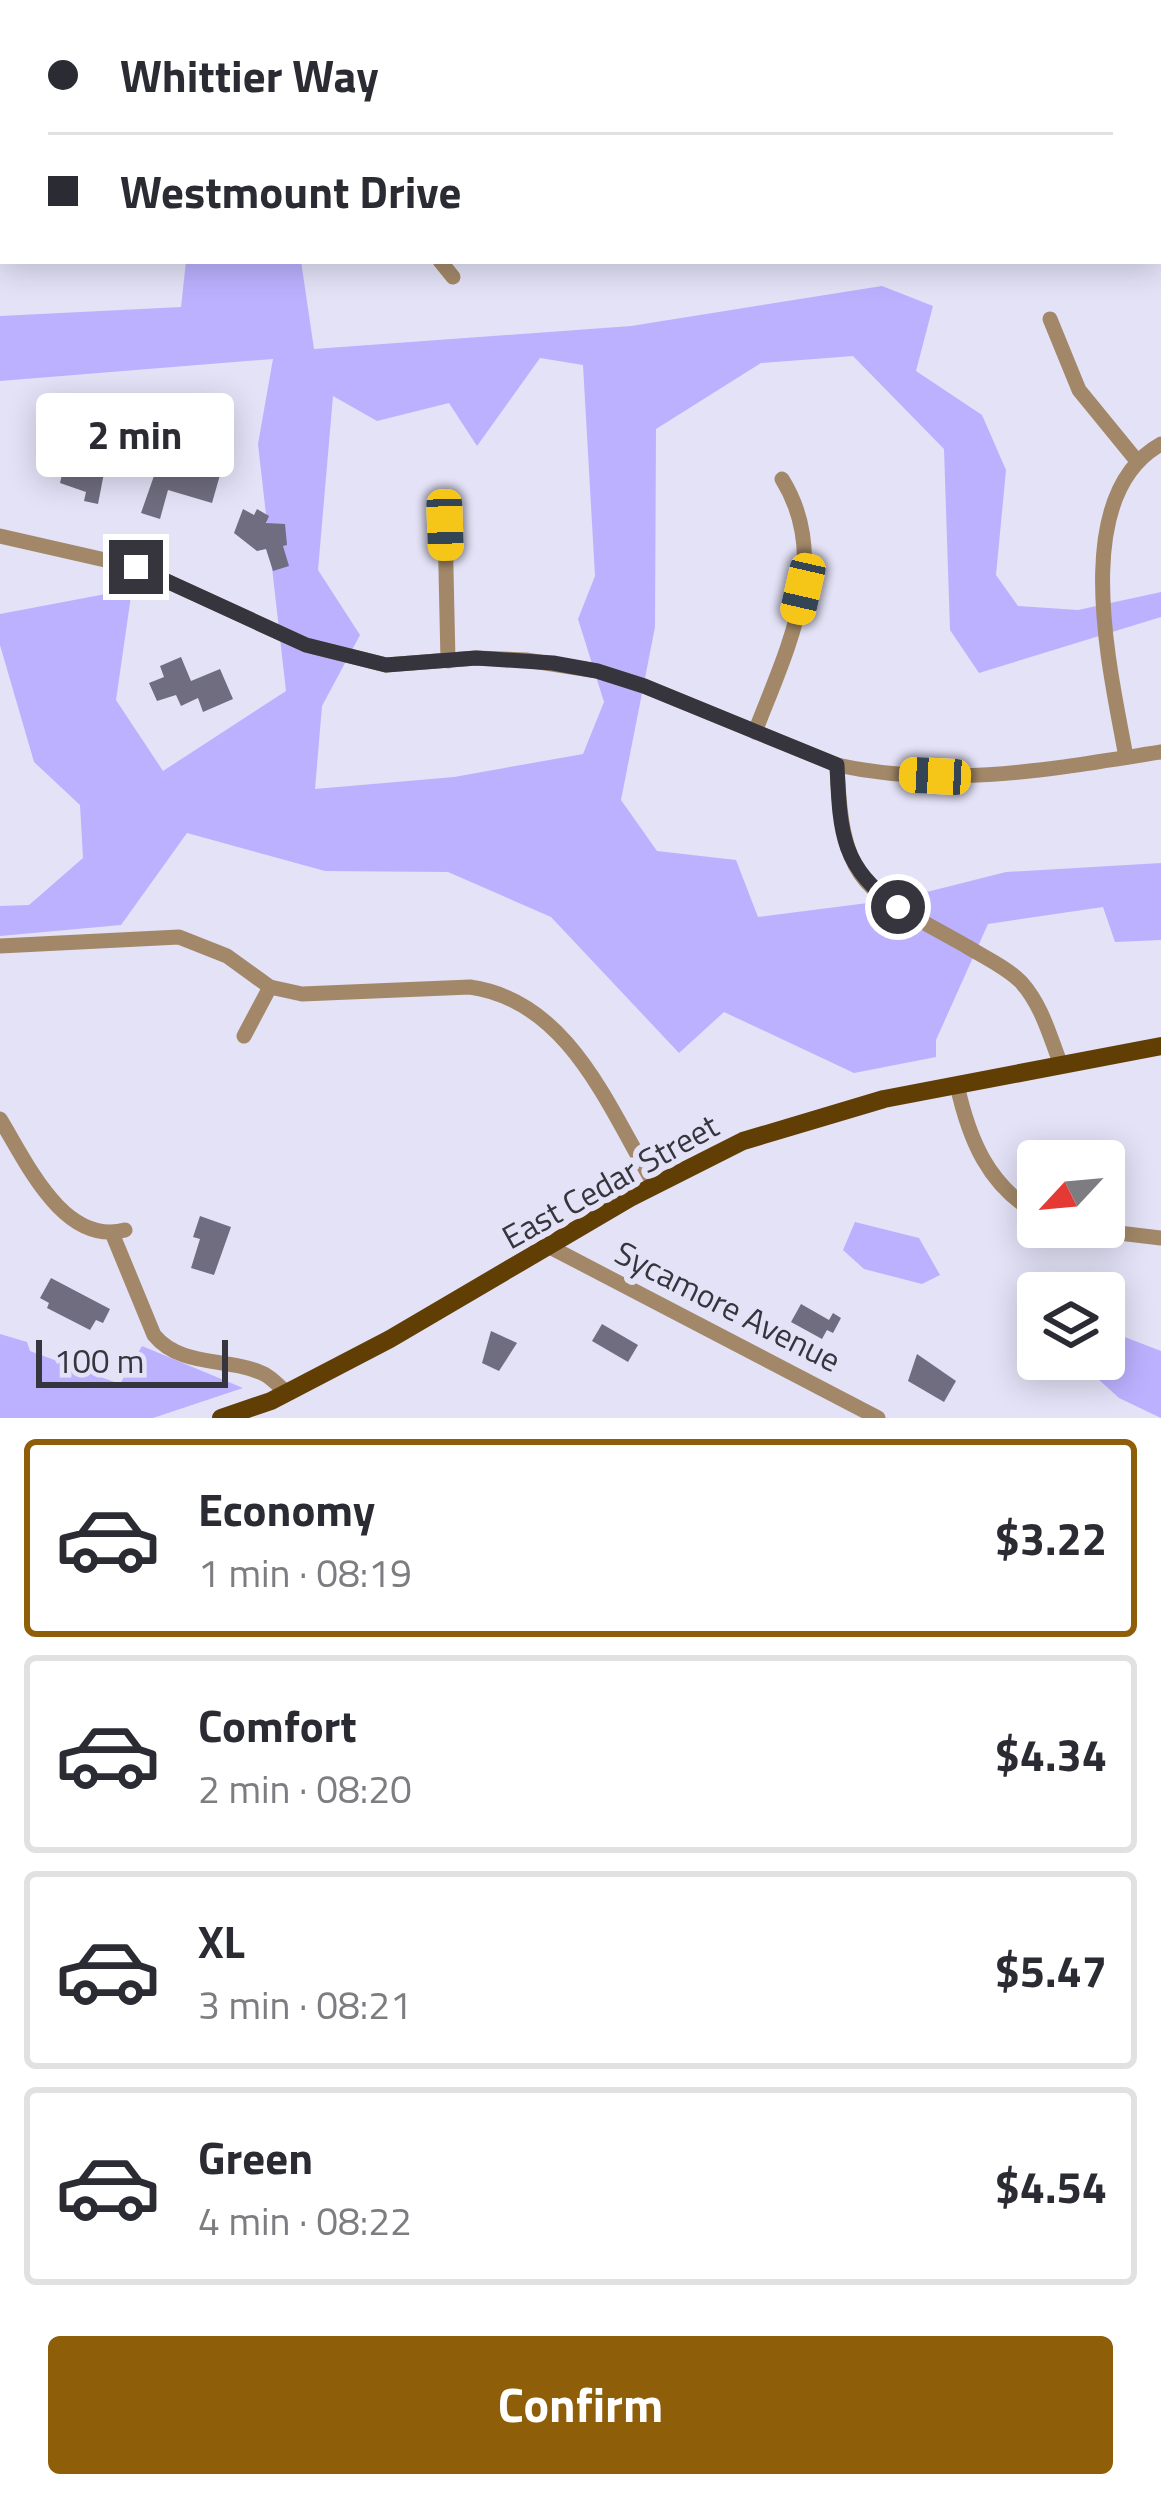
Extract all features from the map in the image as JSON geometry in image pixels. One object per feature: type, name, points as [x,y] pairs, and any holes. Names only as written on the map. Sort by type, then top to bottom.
[{"type":"main road","name":"East Cedar Street","points":[[221,1418],[276,1404],[654,1184],[743,1141],[884,1099],[1161,1046]]},
{"type":"street","points":[[442,264],[453,277]]},
{"type":"street","points":[[1051,319],[1079,390],[1136,460]]},
{"type":"street","points":[[1126,757],[1102,596],[1106,547],[1118,494],[1136,460],[1161,444]]},
{"type":"street","points":[[754,732],[787,649],[803,589],[804,535],[797,504],[782,479]]},
{"type":"street","points":[[445,525],[448,662]]},
{"type":"street","points":[[0,536],[136,567],[306,645],[386,665],[526,661],[597,671],[837,765],[895,775],[975,778],[1161,752]]},
{"type":"street","points":[[837,765],[839,823],[858,873],[898,907],[1017,978],[1040,1010],[1061,1065]]},
{"type":"street","points":[[0,946],[179,937],[227,956],[270,986],[302,994],[495,990],[549,1021],[572,1047],[654,1184]]},
{"type":"street","points":[[244,1036],[270,986]]},
{"type":"street","points":[[957,1085],[970,1133],[991,1174],[1017,1196]]},
{"type":"street","points":[[0,1119],[42,1189],[55,1202],[94,1230],[119,1232],[161,1344],[214,1365],[264,1374],[276,1404]]},
{"type":"street","points":[[1125,1234],[1161,1238]]},
{"type":"street","name":"Sycamore Avenue","points":[[550,1247],[878,1418]]},
{"type":"shaded area","points":[[186,264],[301,264],[314,349],[631,326],[882,286],[933,306],[916,371],[982,415],[1006,470],[996,575],[1018,606],[1078,610],[1161,592],[1161,617],[979,673],[950,630],[944,449],[853,356],[761,363],[656,429],[655,627],[621,800],[657,851],[736,860],[758,917],[899,899],[1006,872],[1161,863],[1161,940],[1115,942],[1103,907],[988,924],[936,1040],[936,1057],[854,1073],[724,1012],[679,1053],[551,917],[448,872],[325,871],[187,833],[121,925],[0,936],[0,906],[29,905],[83,858],[80,805],[34,762],[0,645],[0,614],[132,589],[116,700],[163,771],[286,691],[258,444],[273,359],[0,381],[0,316],[181,307]],"holes":[[[540,358],[583,365],[595,576],[578,619],[604,702],[583,754],[454,777],[315,789],[322,706],[360,635],[318,570],[333,396],[377,421],[449,403],[477,446]]]},
{"type":"shaded area","points":[[855,1222],[919,1238],[940,1275],[922,1284],[864,1269],[843,1250]]},
{"type":"shaded area","points":[[0,1334],[27,1342],[30,1351],[120,1384],[142,1346],[243,1388],[153,1418],[0,1418]]},
{"type":"shaded area","points":[[1125,1337],[1161,1351],[1161,1418],[1119,1398],[1099,1380],[1125,1380]]},
{"type":"building","points":[[166,451],[183,460],[182,466],[220,475],[212,503],[168,490],[160,519],[141,513]]},
{"type":"building","points":[[65,462],[86,464],[85,468],[104,473],[98,504],[84,501],[86,492],[60,483]]},
{"type":"building","points":[[243,509],[254,515],[257,509],[269,516],[266,523],[285,524],[287,545],[283,546],[289,566],[273,571],[266,549],[257,551],[234,533]]},
{"type":"building","points":[[181,657],[191,681],[220,669],[233,699],[203,712],[198,698],[181,706],[176,695],[157,701],[149,683],[164,677],[160,666]]},
{"type":"building","points":[[200,1216],[231,1227],[214,1275],[191,1268],[200,1239],[193,1237]]},
{"type":"building","points":[[51,1278],[110,1309],[103,1323],[96,1320],[90,1330],[47,1308],[49,1303],[40,1298]]},
{"type":"building","points":[[801,1304],[829,1320],[833,1313],[841,1318],[833,1333],[827,1330],[822,1339],[791,1322]]},
{"type":"building","points":[[602,1324],[638,1345],[628,1362],[592,1341]]},
{"type":"building","points":[[491,1331],[517,1343],[499,1371],[482,1363]]},
{"type":"building","points":[[917,1354],[956,1381],[944,1402],[908,1381]]},
{"type":"route","points":[[136,567],[306,645],[386,665],[476,658],[597,671],[837,765],[839,823],[847,851],[874,891],[898,907]]}]
